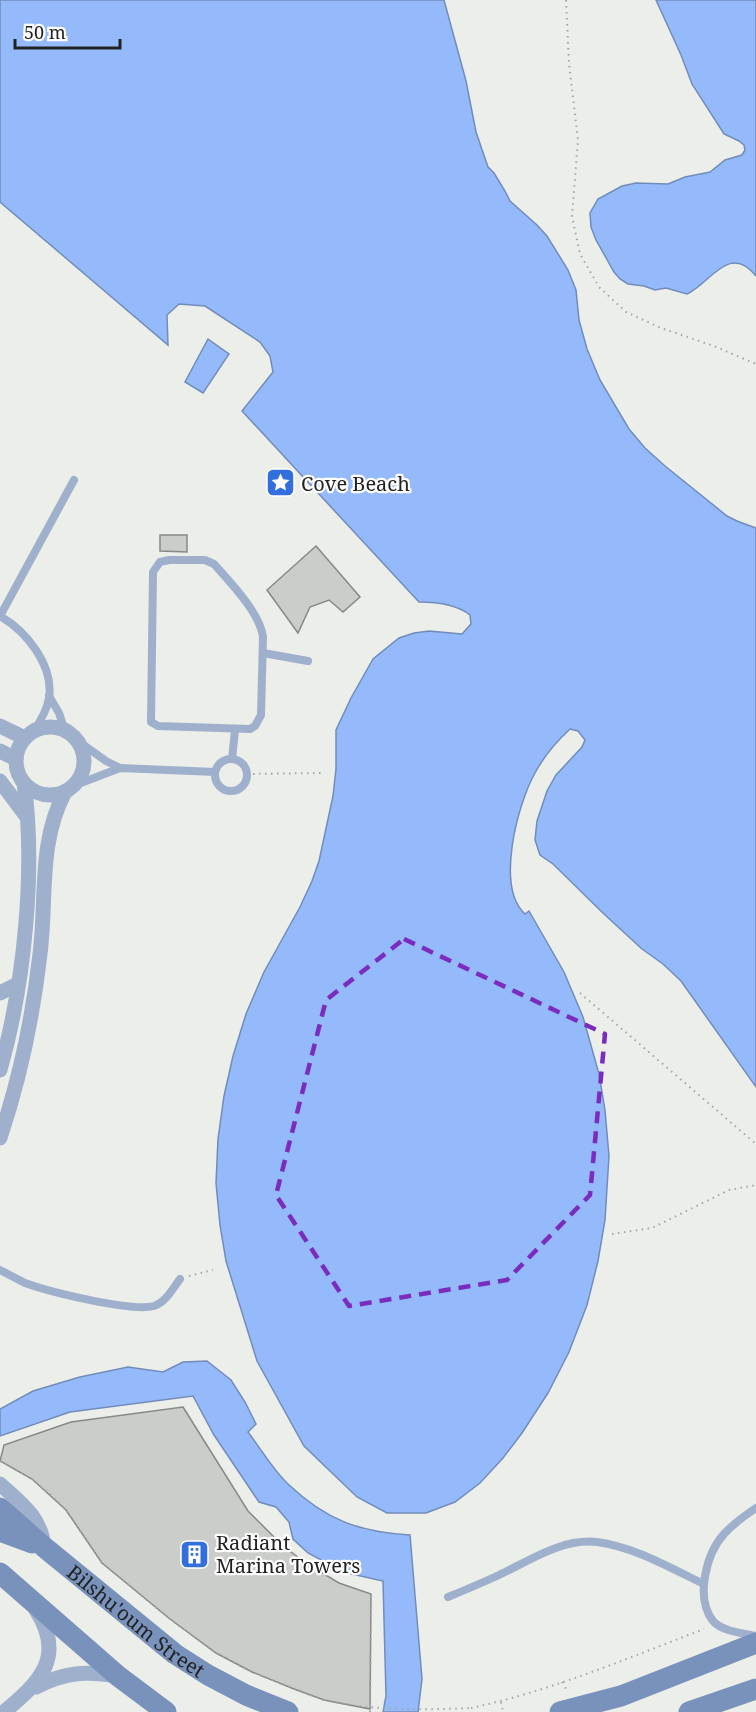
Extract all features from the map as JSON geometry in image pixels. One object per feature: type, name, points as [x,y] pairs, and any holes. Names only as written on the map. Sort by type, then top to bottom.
[{"type":"main road","name":"Bilshu'oum Street","points":[[0,1508],[44,1547],[176,1654],[208,1675],[246,1695],[288,1712]]},
{"type":"main road","points":[[0,1531],[44,1547]]},
{"type":"main road","points":[[0,1573],[118,1676],[163,1711]]},
{"type":"main road","points":[[560,1712],[621,1696],[756,1643]]},
{"type":"main road","points":[[689,1712],[756,1689]]},
{"type":"street","points":[[0,726],[29,735]]},
{"type":"street","points":[[0,1138],[16,1085],[35,997],[44,911],[47,841],[54,816],[69,789],[80,777],[84,765],[83,753],[78,741],[65,730],[49,727],[29,735],[20,744],[16,759],[19,776],[24,783],[38,794],[56,795],[69,789]]},
{"type":"street","points":[[0,751],[16,759]]},
{"type":"street","points":[[0,781],[27,818]]},
{"type":"street","points":[[0,1070],[18,984],[26,901],[27,818],[24,783]]},
{"type":"street","points":[[0,993],[18,984]]},
{"type":"street","points":[[0,1004],[11,1020]]},
{"type":"street","points":[[0,1484],[35,1518],[43,1537],[44,1547]]},
{"type":"street","points":[[4,1712],[30,1690],[44,1673],[50,1653],[49,1634],[26,1595]]},
{"type":"street","points":[[30,1690],[54,1677],[81,1672],[118,1676]]},
{"type":"lane","points":[[65,730],[50,696],[46,674],[33,645],[19,629],[0,616],[74,480]]},
{"type":"lane","points":[[169,560],[201,560],[214,564],[258,618],[262,630],[263,653],[261,715],[259,721],[250,729],[235,729],[155,726],[151,722],[153,572],[157,564],[169,560]]},
{"type":"lane","points":[[263,653],[308,662]]},
{"type":"lane","points":[[29,735],[43,715],[50,696]]},
{"type":"lane","points":[[232,759],[235,729]]},
{"type":"lane","points":[[78,741],[120,768],[215,772]]},
{"type":"lane","points":[[232,759],[239,761],[245,767],[247,774],[246,782],[234,791],[220,786],[215,772],[225,760],[232,759]]},
{"type":"lane","points":[[69,789],[120,768]]},
{"type":"lane","points":[[0,1270],[23,1282],[47,1290],[129,1307],[155,1305],[168,1296],[180,1279]]},
{"type":"lane","points":[[756,1508],[741,1518],[722,1536],[710,1558],[704,1584],[705,1606],[714,1622],[727,1630],[756,1636]]},
{"type":"lane","points":[[448,1597],[566,1545],[596,1542],[623,1548],[704,1584]]},
{"type":"path","points":[[566,0],[569,64],[578,140],[572,216],[580,254],[598,286],[626,312],[661,328],[714,346],[756,364]]},
{"type":"path","points":[[247,774],[323,773]]},
{"type":"path","points":[[580,993],[756,1144]]},
{"type":"path","points":[[612,1234],[652,1228],[729,1190],[756,1185]]},
{"type":"path","points":[[180,1279],[213,1270]]},
{"type":"path","points":[[0,1461],[32,1479],[50,1494],[66,1510],[102,1563],[170,1619],[216,1653],[252,1672],[324,1700],[357,1707],[430,1710],[471,1708],[501,1702],[562,1682],[704,1629]]},
{"type":"path","points":[[370,1712],[371,1594]]},
{"type":"path","points":[[562,1682],[568,1692]]},
{"type":"path","points":[[501,1702],[503,1711]]},
{"type":"highlighted area","points":[[404,939],[605,1034],[590,1195],[507,1280],[349,1306],[276,1195],[326,1000]]},
{"type":"water","points":[[0,0],[444,0],[466,81],[476,132],[488,167],[510,201],[547,236],[568,270],[576,290],[579,320],[587,349],[600,380],[629,429],[645,448],[727,516],[756,528],[756,1087],[681,981],[642,949],[553,864],[540,855],[535,840],[537,821],[547,791],[556,775],[582,747],[585,740],[578,731],[570,729],[546,755],[528,787],[516,824],[510,865],[516,901],[525,914],[529,911],[564,972],[583,1017],[599,1074],[609,1156],[605,1220],[598,1261],[587,1305],[569,1352],[548,1393],[522,1433],[480,1483],[455,1502],[426,1513],[387,1513],[357,1497],[304,1446],[257,1361],[226,1261],[216,1183],[218,1139],[224,1096],[246,1014],[264,972],[300,907],[319,861],[333,796],[336,730],[351,698],[373,659],[399,638],[429,631],[462,634],[471,624],[470,615],[446,604],[419,602],[242,411],[273,372],[270,356],[260,342],[205,306],[179,304],[167,315],[168,345],[0,202]]},
{"type":"water","points":[[656,0],[756,0],[756,276],[737,263],[728,264],[687,294],[666,288],[655,290],[628,284],[620,279],[596,240],[591,227],[590,213],[598,199],[622,186],[636,183],[668,184],[685,177],[710,172],[725,160],[742,155],[745,150],[744,145],[739,141],[724,134],[692,84]]},
{"type":"water","points":[[208,339],[229,354],[203,393],[185,382]]},
{"type":"water","points":[[207,1361],[231,1380],[256,1424],[248,1432],[277,1472],[302,1496],[316,1507],[344,1522],[375,1531],[410,1535],[422,1679],[418,1712],[383,1712],[386,1696],[383,1581],[343,1572],[308,1553],[293,1539],[289,1522],[276,1507],[259,1502],[214,1435],[193,1396],[70,1412],[0,1436],[0,1409],[33,1391],[80,1377],[128,1367],[163,1372],[183,1362]]},
{"type":"building","points":[[160,535],[187,535],[187,552],[160,551]]},
{"type":"building","name":"Cove Beach","points":[[316,546],[360,597],[343,612],[329,600],[310,607],[298,633],[267,590]]},
{"type":"building","name":"Radiant Marina Towers","points":[[183,1407],[248,1511],[282,1545],[307,1564],[339,1583],[371,1594],[370,1709],[324,1700],[252,1672],[216,1653],[170,1619],[102,1563],[66,1510],[32,1479],[0,1461],[4,1445],[71,1422]]},
{"type":"place","name":"Cove Beach","points":[[280,483]]},
{"type":"place","name":"Radiant Marina Towers","points":[[195,1554]]}]
